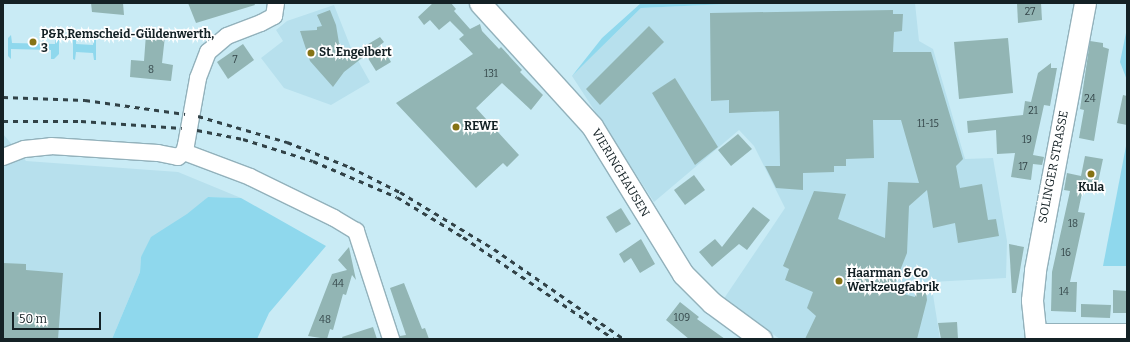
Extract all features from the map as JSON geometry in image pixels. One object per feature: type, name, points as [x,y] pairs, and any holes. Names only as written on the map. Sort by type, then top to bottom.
[{"type":"main road","name":"VIERINGHAUSEN","points":[[480,3],[592,126],[683,274],[712,303],[761,339]]},
{"type":"main road","name":"SOLINGER STRASSE","points":[[1035,336],[1032,300],[1035,270],[1085,3]]},
{"type":"street","points":[[3,157],[24,148],[40,146],[151,153],[178,157],[184,152],[198,78],[208,52],[227,36],[261,24],[274,16],[276,3]]},
{"type":"street","points":[[184,152],[250,177],[334,218],[356,231],[391,339]]},
{"type":"street","name":"SOLINGER STRASSE","points":[[1035,336],[1127,332]]},
{"type":"shaded area","points":[[641,3],[749,3],[641,8],[572,76],[602,38]]},
{"type":"shaded area","points":[[749,3],[915,3],[919,41],[933,49],[965,159],[993,158],[1007,241],[1006,278],[931,282],[940,339],[780,339],[723,300],[785,208],[754,146],[739,130],[654,202],[572,76],[641,8]]},
{"type":"shaded area","name":"St. Engelbert","points":[[334,5],[351,48],[370,82],[331,105],[284,88],[261,58],[283,41],[276,30],[287,21]]},
{"type":"shaded area","points":[[1127,28],[1127,80],[1120,62]]},
{"type":"shaded area","points":[[11,35],[12,43],[55,44],[56,36],[59,40],[59,54],[54,59],[51,59],[51,50],[11,49],[11,59],[8,56],[8,38]]},
{"type":"shaded area","points":[[73,37],[76,37],[76,44],[93,45],[94,37],[96,38],[96,60],[94,60],[93,53],[76,52],[75,60],[73,59]]},
{"type":"shaded area","points":[[3,134],[26,161],[178,172],[241,198],[208,197],[141,257],[140,272],[112,339],[3,339]]},
{"type":"shaded area","points":[[1126,146],[1127,266],[1103,266]]},
{"type":"shaded area","points":[[208,197],[241,198],[326,246],[269,313],[257,339],[112,339],[140,272],[141,257],[151,237],[187,214]]},
{"type":"building","points":[[91,3],[123,3],[124,15],[92,12]]},
{"type":"building","points":[[188,3],[254,3],[255,5],[196,23]]},
{"type":"building","points":[[433,3],[451,3],[456,9],[454,11],[470,29],[480,24],[482,31],[499,49],[501,47],[522,70],[520,72],[543,95],[531,110],[502,83],[476,108],[519,155],[507,167],[503,163],[476,188],[396,103],[473,54],[459,39],[464,35],[450,21],[439,30],[430,20],[424,25],[418,17]]},
{"type":"building","points":[[1017,3],[1041,3],[1042,20],[1018,23]]},
{"type":"building","points":[[330,10],[336,25],[339,43],[348,56],[380,37],[384,42],[374,50],[382,46],[391,62],[376,71],[366,55],[344,72],[333,87],[310,61],[300,31],[317,30],[317,27],[322,26],[317,15]]},
{"type":"building","points":[[893,10],[893,14],[903,14],[902,31],[894,32],[893,52],[931,52],[963,159],[956,166],[960,188],[982,184],[988,220],[996,219],[999,236],[958,243],[955,223],[933,228],[927,190],[909,206],[907,253],[892,291],[915,297],[917,289],[926,291],[927,300],[917,339],[805,339],[816,316],[807,308],[813,292],[785,280],[789,269],[783,266],[814,191],[846,194],[838,219],[885,238],[888,182],[919,183],[901,120],[873,120],[874,158],[846,159],[846,166],[834,166],[834,172],[803,173],[803,190],[776,188],[765,166],[780,166],[779,111],[729,113],[729,100],[711,101],[710,13]]},
{"type":"building","points":[[649,26],[664,42],[600,105],[586,89]]},
{"type":"building","points":[[146,34],[165,36],[162,63],[173,65],[171,81],[130,77],[131,60],[144,61]]},
{"type":"building","points":[[1008,38],[1013,93],[959,99],[954,42]]},
{"type":"building","points":[[1090,41],[1103,43],[1103,47],[1109,49],[1094,141],[1079,138],[1084,110],[1080,109]]},
{"type":"building","points":[[243,44],[254,60],[228,79],[217,62]]},
{"type":"building","points":[[1051,63],[1051,68],[1057,68],[1050,106],[1044,105],[1033,155],[1044,157],[1042,165],[1033,164],[1031,180],[1011,177],[1015,153],[997,154],[996,130],[968,133],[967,121],[1023,115],[1025,101],[1031,102],[1038,73]]},
{"type":"building","points":[[675,78],[718,147],[695,165],[652,93]]},
{"type":"building","points":[[1123,95],[1127,96],[1127,125],[1117,123]]},
{"type":"building","points":[[738,134],[752,149],[731,166],[718,150]]},
{"type":"building","points":[[1085,156],[1103,159],[1097,187],[1083,188],[1078,212],[1085,213],[1070,282],[1077,282],[1076,312],[1051,311],[1052,272],[1070,191],[1064,190],[1067,173],[1081,176]]},
{"type":"building","points":[[694,175],[705,190],[685,205],[674,190]]},
{"type":"building","points":[[753,207],[770,220],[747,250],[739,244],[712,267],[699,252],[715,239],[722,247]]},
{"type":"building","points":[[621,208],[631,224],[616,233],[606,217]]},
{"type":"building","points":[[641,239],[655,264],[640,273],[631,258],[624,263],[619,254]]},
{"type":"building","points":[[1009,244],[1024,247],[1016,293],[1012,293]]},
{"type":"building","points":[[349,247],[356,280],[352,275],[346,295],[343,294],[333,330],[330,329],[327,339],[308,336],[332,274],[347,270],[338,260]]},
{"type":"building","points":[[3,263],[26,264],[26,270],[63,273],[58,339],[3,339]]},
{"type":"building","points":[[404,283],[422,329],[425,328],[429,339],[400,339],[400,336],[406,335],[390,288]]},
{"type":"building","points":[[1113,290],[1127,291],[1127,313],[1113,313]]},
{"type":"building","points":[[680,302],[699,317],[697,319],[725,339],[689,339],[666,320]]},
{"type":"building","points":[[1081,304],[1111,305],[1110,318],[1081,317]]},
{"type":"building","points":[[957,322],[958,339],[941,339],[938,323]]},
{"type":"building","points":[[373,327],[377,339],[343,339],[342,337]]},
{"type":"railway","points":[[3,97],[85,100],[185,114]]},
{"type":"railway","points":[[198,116],[287,142],[350,167],[400,192],[494,249],[624,339]]},
{"type":"railway","points":[[3,121],[81,121],[182,128]]},
{"type":"railway","points":[[197,130],[243,139],[313,161],[397,197],[463,237],[613,338]]},
{"type":"place","name":"P&R,Remscheid-Güldenwerth, 3","points":[[33,42]]},
{"type":"place","name":"St. Engelbert","points":[[311,53]]},
{"type":"place","name":"REWE","points":[[456,127]]},
{"type":"place","name":"Kula","points":[[1091,174]]},
{"type":"place","name":"Haarman & Co Werkzeugfabrik","points":[[839,281]]}]
